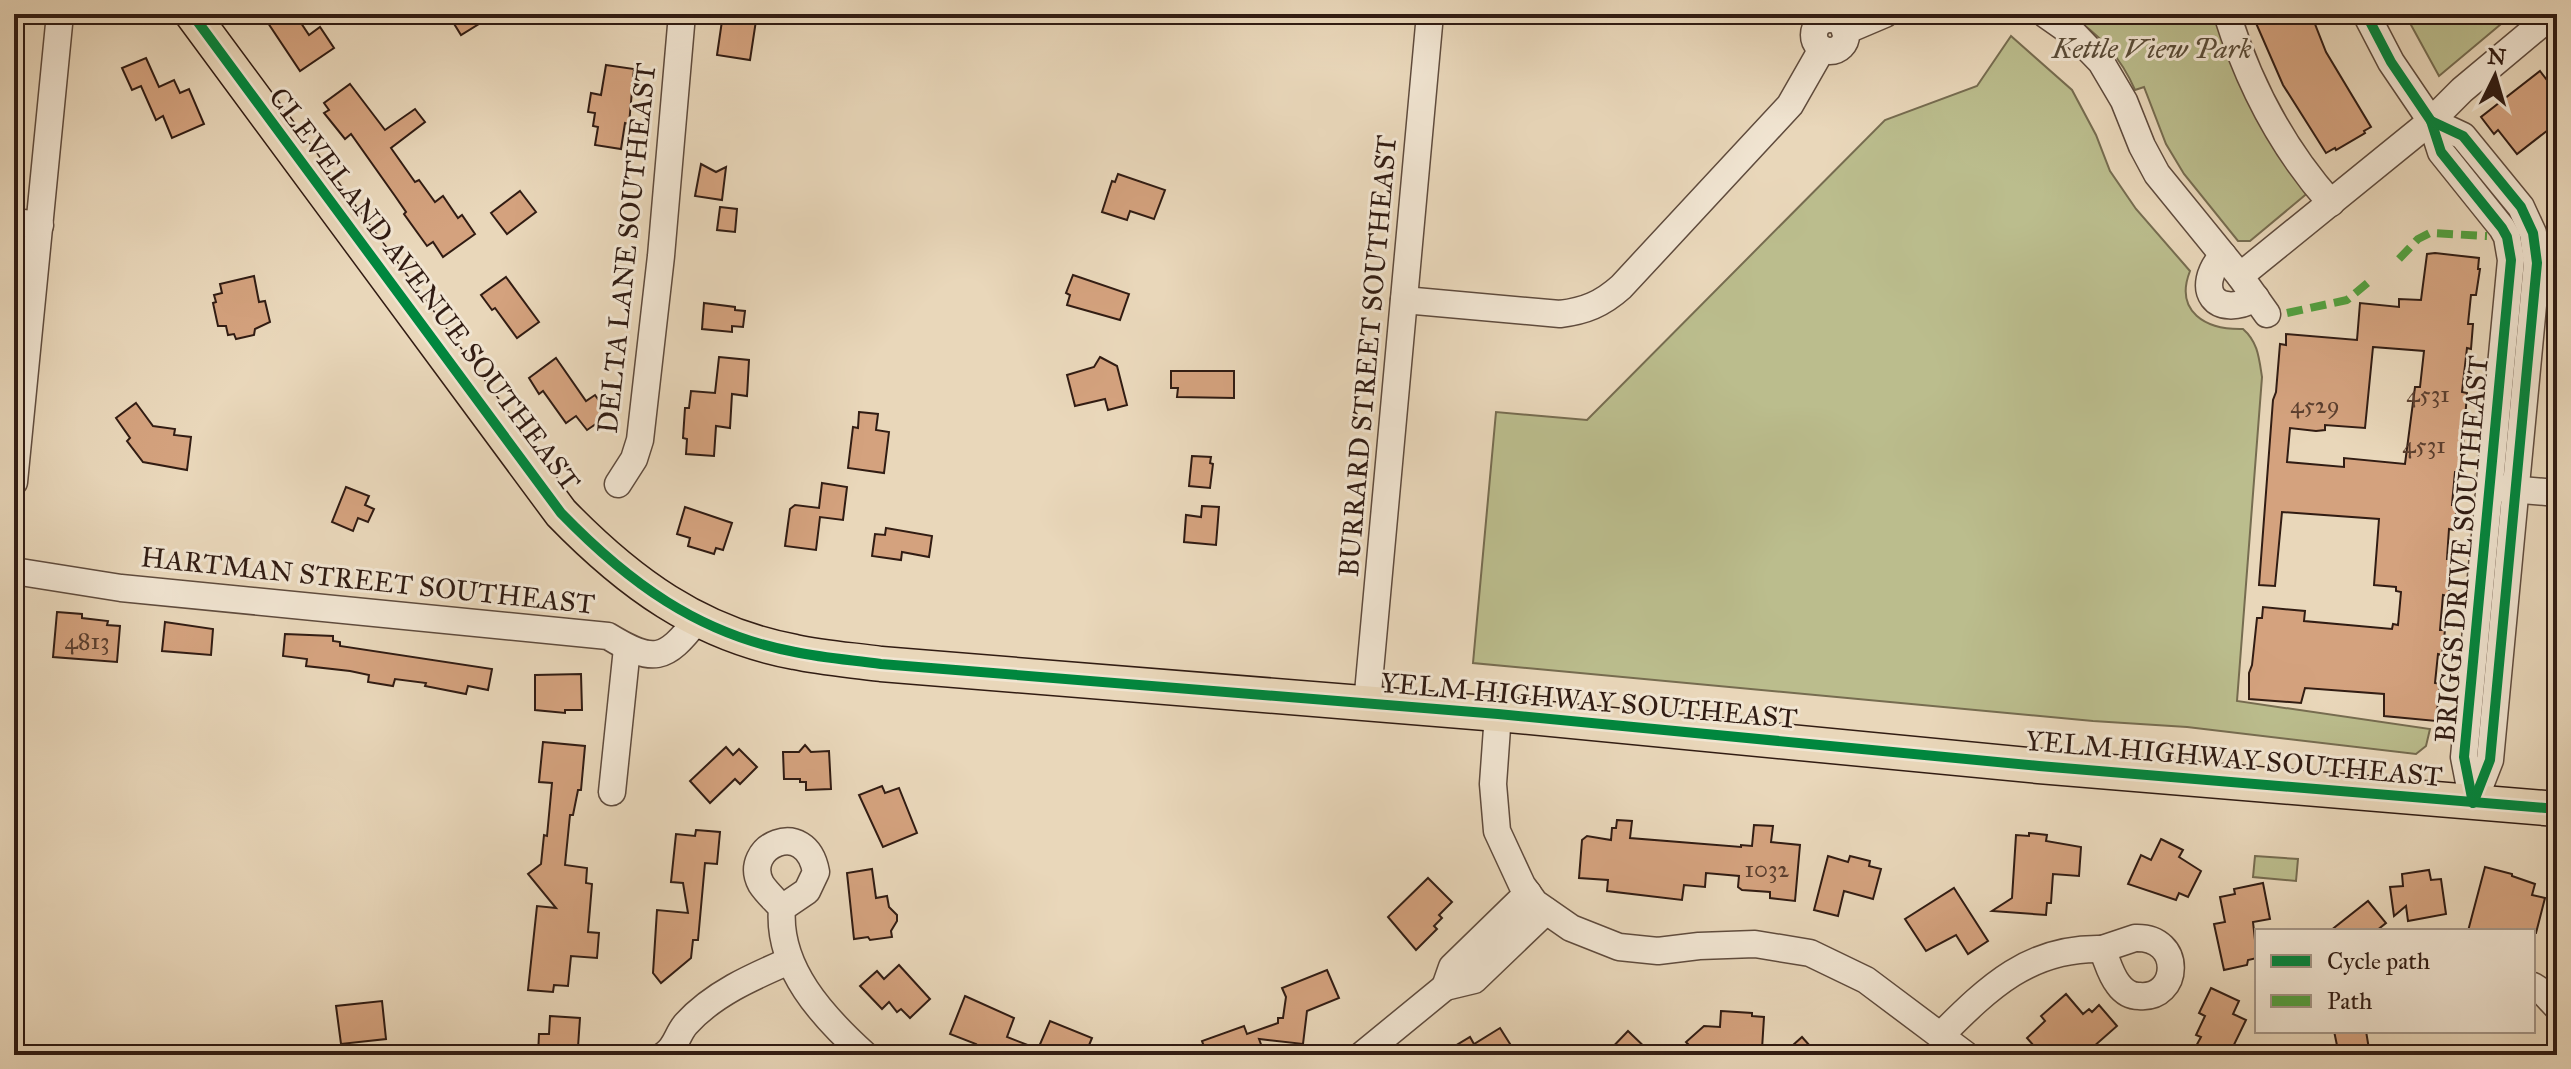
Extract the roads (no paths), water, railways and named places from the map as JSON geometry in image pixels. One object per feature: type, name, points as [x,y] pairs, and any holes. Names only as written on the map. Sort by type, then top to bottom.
[{"type":"main road","name":"CLEVELAND AVENUE SOUTHEAST","points":[[192,14],[522,463],[561,513],[602,555],[633,580]]},
{"type":"main road","name":"YELM HIGHWAY SOUTHEAST","points":[[633,580],[697,620],[741,637],[795,652],[881,664],[1498,714],[2039,766],[2557,809]]},
{"type":"street","points":[[14,482],[27,224],[60,14]]},
{"type":"street","name":"DELTA LANE SOUTHEAST","points":[[618,484],[634,459],[640,440],[661,256],[682,14]]},
{"type":"street","name":"BURRARD STREET SOUTHEAST","points":[[1367,704],[1430,14]]},
{"type":"street","points":[[1845,31],[1885,14]]},
{"type":"street","points":[[2045,14],[2075,35],[2101,62],[2124,101],[2157,174],[2223,255],[2240,276],[2261,306],[2246,303],[2228,307],[2214,300],[2209,293],[2209,275],[2223,255]]},
{"type":"street","points":[[2227,14],[2257,94],[2276,131],[2300,168],[2331,203]]},
{"type":"street","name":"BRIGGS DRIVE SOUTHEAST","points":[[2366,14],[2391,62],[2431,121],[2441,152],[2492,212],[2507,237],[2511,260],[2504,488],[2464,757],[2473,803]]},
{"type":"street","points":[[2240,276],[2431,121],[2462,90],[2553,14]]},
{"type":"street","points":[[1814,18],[1838,21],[1845,31],[1846,37],[1840,48],[1822,49],[1814,39],[1814,18]]},
{"type":"street","points":[[1404,300],[1560,314],[1603,303],[1790,105],[1822,49]]},
{"type":"street","points":[[2504,488],[2557,493]]},
{"type":"street","name":"HARTMAN STREET SOUTHEAST","points":[[14,571],[121,588],[608,636],[627,648],[646,654],[664,654],[677,646],[697,620]]},
{"type":"street","points":[[612,792],[627,648]]},
{"type":"street","points":[[1498,714],[1493,784],[1497,831],[1537,902],[1571,928],[1619,947],[1658,951],[1755,944],[1810,953],[1866,980],[1966,1055]]},
{"type":"street","points":[[1362,1055],[1445,987],[1474,980],[1537,902]]},
{"type":"street","points":[[782,908],[782,941],[789,961],[823,1013],[865,1055]]},
{"type":"street","points":[[1941,1035],[1984,993],[2020,967],[2053,953],[2080,948],[2102,949]]},
{"type":"street","points":[[669,1054],[684,1026],[709,1003],[750,978],[789,961]]},
{"type":"street","points":[[2535,987],[2557,1007]]},
{"type":"park label","name":"Kettle View Park","points":[[2152,48]]}]
